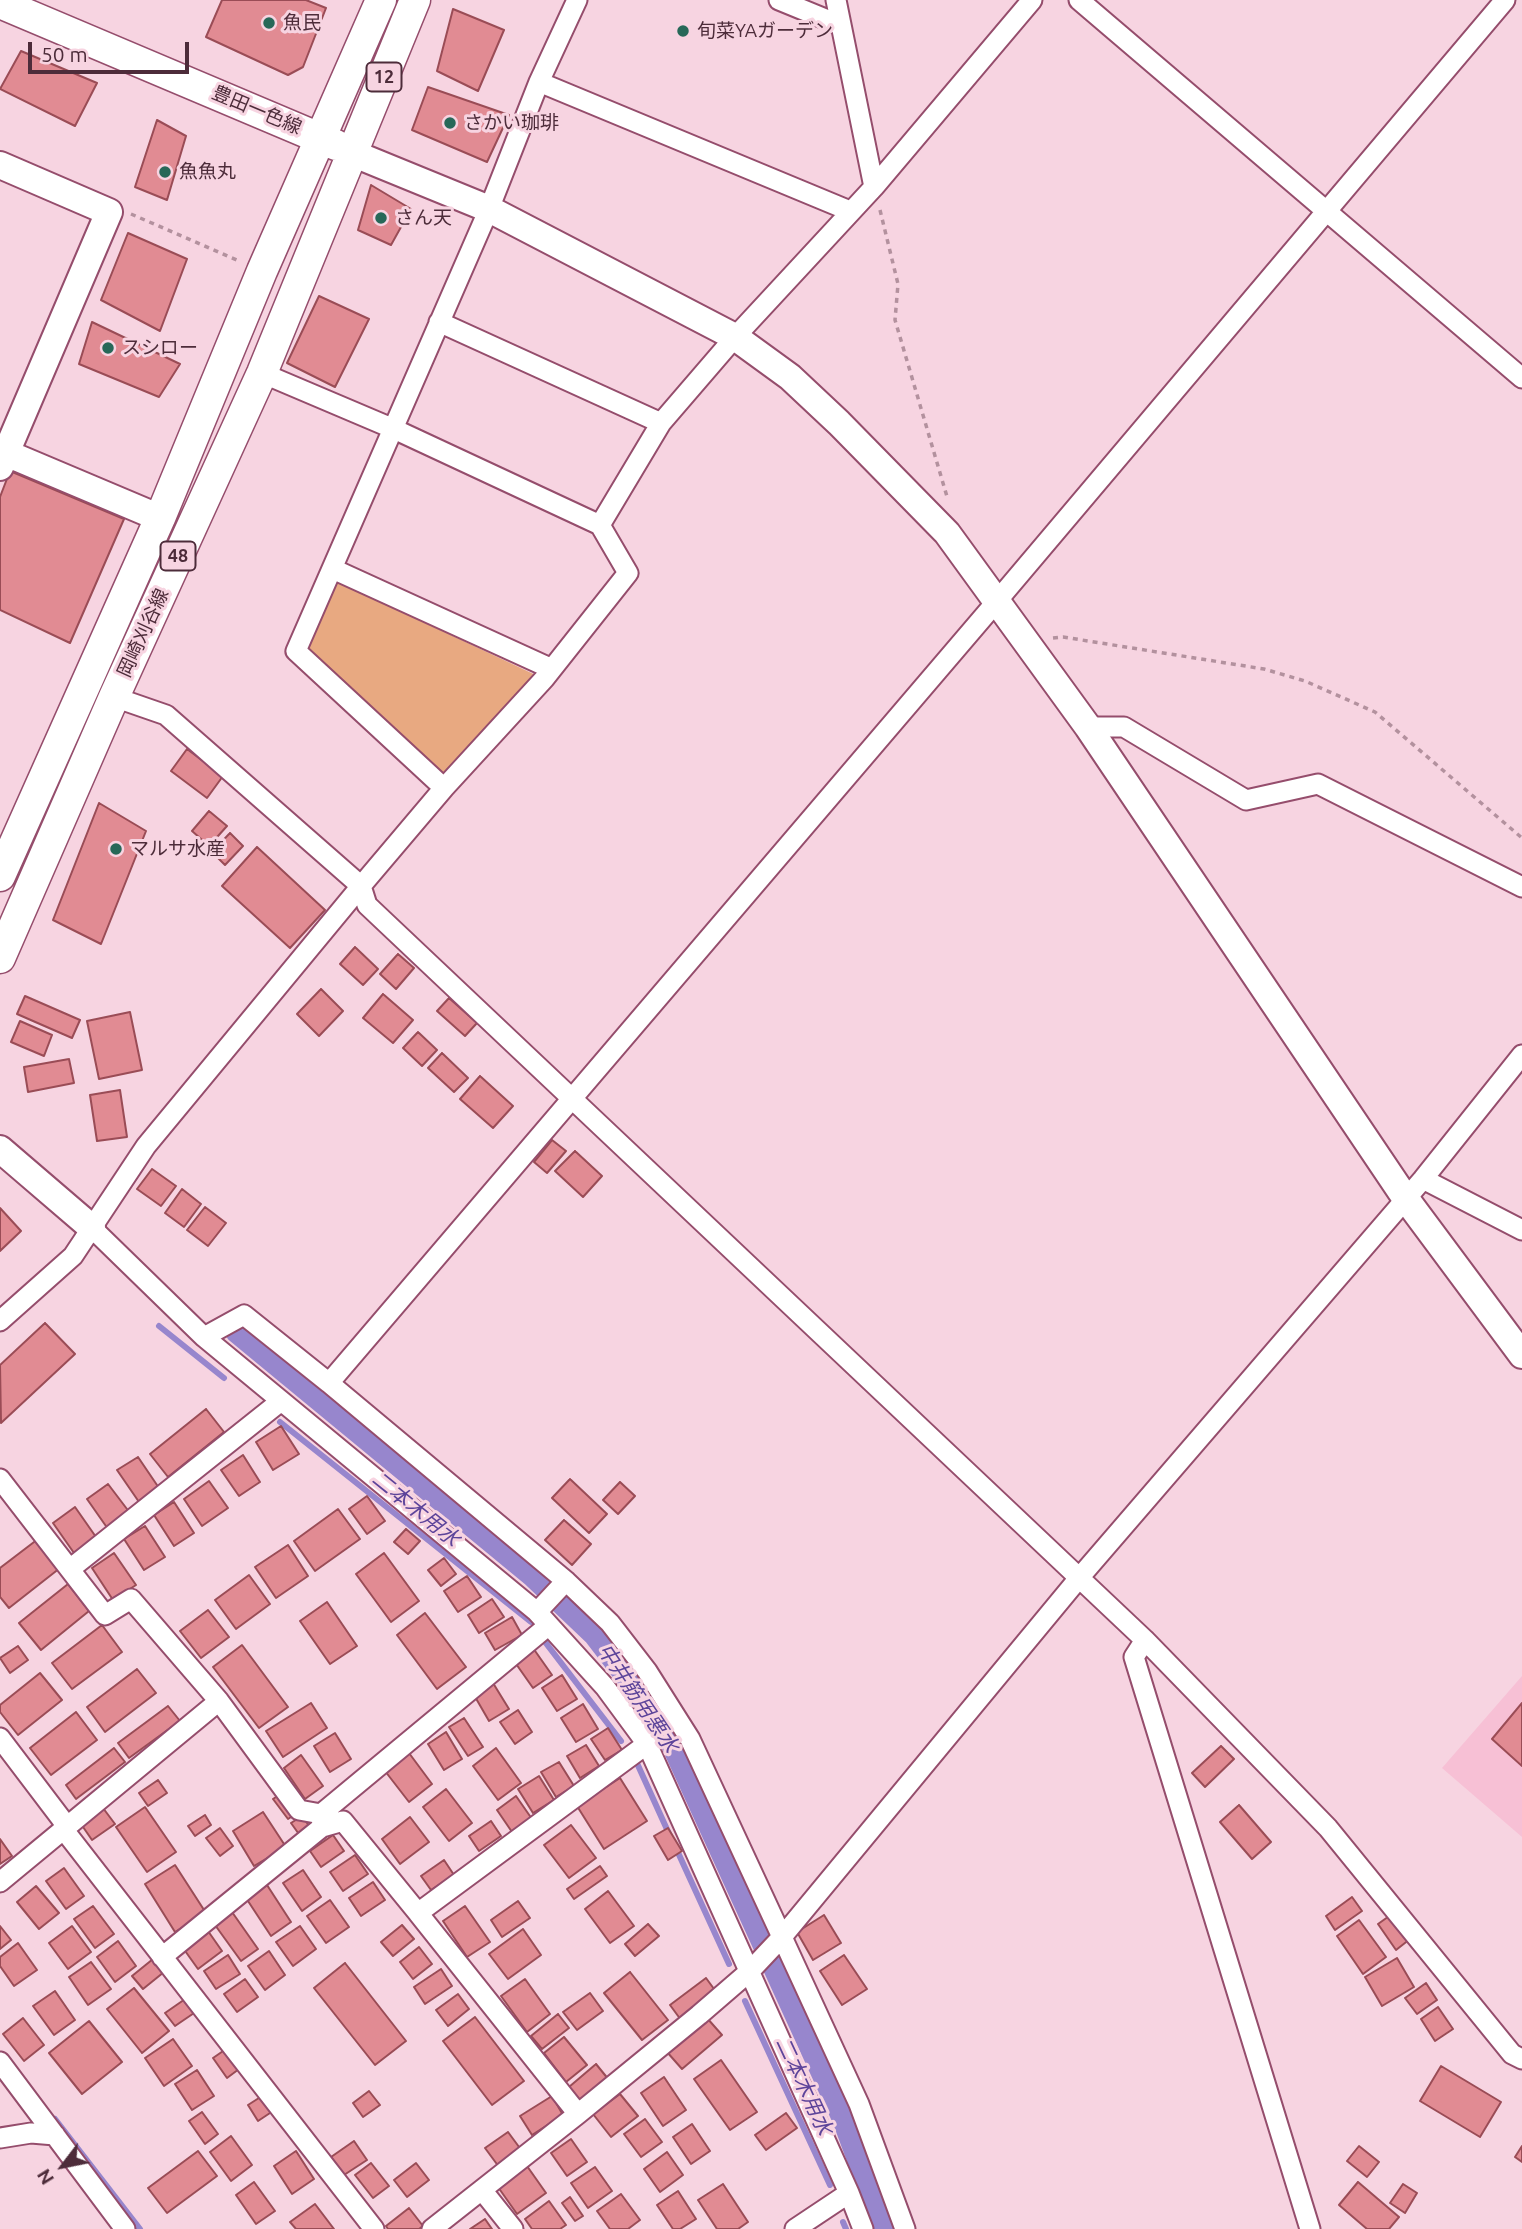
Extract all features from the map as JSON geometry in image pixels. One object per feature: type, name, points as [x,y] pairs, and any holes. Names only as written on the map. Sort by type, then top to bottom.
[{"type":"main road","name":"豊田一色線","points":[[320,136],[381,0]]},
{"type":"main road","name":"12","points":[[352,153],[415,0]]},
{"type":"main road","name":"豊田一色線","points":[[2,9],[320,136],[352,153]]},
{"type":"main road","name":"岡崎刈谷線","points":[[0,876],[160,518],[320,136]]},
{"type":"main road","name":"岡崎刈谷線","points":[[0,958],[114,697],[262,373],[352,153]]},
{"type":"street","points":[[444,788],[296,652],[489,209],[539,82],[577,0]]},
{"type":"street","points":[[779,0],[840,25]]},
{"type":"street","points":[[836,0],[874,187]]},
{"type":"street","points":[[600,526],[661,422],[735,337],[874,187],[1032,0]]},
{"type":"street","points":[[1079,0],[1522,378]]},
{"type":"street","points":[[329,1383],[997,601],[1504,0]]},
{"type":"street","points":[[539,82],[850,211]]},
{"type":"street","points":[[352,153],[489,209],[735,337],[790,377],[947,533],[1088,727],[1406,1199],[1522,1355]]},
{"type":"street","points":[[0,165],[108,212],[3,460],[160,518]]},
{"type":"street","points":[[439,322],[661,422]]},
{"type":"street","points":[[0,1321],[73,1256],[146,1146],[360,886],[552,669],[628,573],[600,526],[394,429],[262,373]]},
{"type":"street","points":[[333,569],[552,669]]},
{"type":"street","points":[[114,697],[166,715],[360,886],[367,905],[1145,1640],[1328,1828],[1512,2054],[1522,2059]]},
{"type":"street","points":[[1088,727],[1124,727],[1246,800],[1318,784],[1522,887]]},
{"type":"street","points":[[432,2229],[578,2114],[750,1971],[782,1937],[1079,1578],[1423,1179],[1522,1055]]},
{"type":"street","points":[[0,1149],[92,1228],[204,1337],[543,1618],[605,1687],[647,1744],[863,2229]]},
{"type":"street","points":[[1423,1179],[1522,1230]]},
{"type":"street","points":[[204,1337],[244,1315],[566,1581],[610,1623],[647,1671],[691,1739],[859,2104],[905,2229]]},
{"type":"street","points":[[70,1569],[281,1401]]},
{"type":"street","points":[[0,1479],[105,1615],[131,1599],[219,1701],[299,1810],[321,1820],[342,1822],[578,2114]]},
{"type":"street","points":[[162,1957],[321,1820],[543,1618],[566,1581]]},
{"type":"street","points":[[1145,1640],[1133,1657],[1310,2229]]},
{"type":"street","points":[[0,1882],[219,1701]]},
{"type":"street","points":[[0,1738],[63,1821],[64,1830],[374,2229]]},
{"type":"street","points":[[418,1913],[647,1744]]},
{"type":"street","points":[[0,2062],[125,2229]]},
{"type":"street","points":[[0,2138],[31,2133],[55,2135]]},
{"type":"street","points":[[482,2190],[513,2229]]},
{"type":"street","points":[[794,2229],[849,2193]]},
{"type":"path","points":[[874,187],[898,284],[895,320],[951,509],[947,533]]},
{"type":"path","points":[[108,212],[121,210],[262,271]]},
{"type":"path","points":[[1027,642],[1063,637],[1264,669],[1305,681],[1376,712],[1522,838]]},
{"type":"shaded area","points":[[330,578],[544,679],[444,788],[305,659]]},
{"type":"shaded area","points":[[1522,1676],[1522,1837],[1442,1768]]},
{"type":"building","points":[[222,0],[306,0],[326,8],[303,67],[288,75],[206,37]]},
{"type":"building","points":[[453,9],[504,30],[478,91],[437,71]]},
{"type":"building","points":[[21,51],[97,83],[75,126],[0,89]]},
{"type":"building","points":[[428,87],[509,115],[487,162],[412,130]]},
{"type":"building","points":[[157,120],[186,136],[167,200],[135,187]]},
{"type":"building","points":[[371,185],[411,209],[391,245],[358,230]]},
{"type":"building","points":[[128,233],[187,259],[160,331],[101,300]]},
{"type":"building","points":[[319,296],[369,319],[335,387],[287,363]]},
{"type":"building","points":[[92,322],[180,364],[159,397],[79,364]]},
{"type":"building","points":[[10,471],[124,519],[70,643],[0,610],[0,497]]},
{"type":"building","points":[[187,749],[223,776],[207,798],[171,771]]},
{"type":"building","points":[[99,803],[146,831],[101,944],[53,920]]},
{"type":"building","points":[[209,811],[227,826],[209,846],[192,831]]},
{"type":"building","points":[[230,833],[243,846],[225,865],[212,852]]},
{"type":"building","points":[[257,847],[325,910],[290,948],[222,886]]},
{"type":"building","points":[[355,947],[378,969],[363,985],[340,964]]},
{"type":"building","points":[[398,954],[414,968],[396,989],[380,974]]},
{"type":"building","points":[[321,989],[343,1011],[319,1036],[297,1014]]},
{"type":"building","points":[[383,994],[413,1020],[393,1043],[363,1018]]},
{"type":"building","points":[[25,996],[80,1020],[72,1038],[17,1014]]},
{"type":"building","points":[[449,998],[477,1023],[465,1036],[437,1011]]},
{"type":"building","points":[[130,1012],[142,1070],[99,1079],[87,1021]]},
{"type":"building","points":[[20,1021],[52,1035],[44,1056],[11,1042]]},
{"type":"building","points":[[418,1032],[437,1050],[422,1066],[403,1048]]},
{"type":"building","points":[[442,1053],[468,1078],[454,1092],[428,1068]]},
{"type":"building","points":[[69,1059],[74,1083],[28,1092],[24,1067]]},
{"type":"building","points":[[480,1076],[513,1106],[493,1128],[460,1099]]},
{"type":"building","points":[[120,1090],[127,1137],[97,1141],[90,1095]]},
{"type":"building","points":[[552,1140],[566,1151],[547,1173],[534,1162]]},
{"type":"building","points":[[575,1151],[602,1176],[583,1197],[555,1171]]},
{"type":"building","points":[[152,1169],[176,1186],[161,1206],[137,1189]]},
{"type":"building","points":[[182,1189],[201,1204],[184,1227],[165,1213]]},
{"type":"building","points":[[205,1207],[226,1223],[208,1246],[187,1230]]},
{"type":"building","points":[[0,1208],[21,1231],[0,1251]]},
{"type":"building","points":[[45,1323],[75,1354],[1,1423],[0,1365]]},
{"type":"building","points":[[206,1409],[224,1432],[168,1477],[150,1454]]},
{"type":"building","points":[[281,1426],[299,1454],[273,1470],[256,1442]]},
{"type":"building","points":[[243,1455],[260,1482],[239,1496],[221,1470]]},
{"type":"building","points":[[138,1457],[159,1488],[139,1502],[117,1470]]},
{"type":"building","points":[[570,1479],[607,1514],[589,1533],[552,1498]]},
{"type":"building","points":[[209,1481],[228,1508],[202,1526],[184,1499]]},
{"type":"building","points":[[620,1482],[635,1496],[618,1514],[603,1500]]},
{"type":"building","points":[[108,1484],[130,1513],[108,1529],[87,1499]]},
{"type":"building","points":[[367,1496],[385,1521],[367,1534],[349,1509]]},
{"type":"building","points":[[174,1502],[194,1533],[174,1546],[154,1515]]},
{"type":"building","points":[[75,1507],[96,1537],[74,1553],[53,1523]]},
{"type":"building","points":[[338,1509],[360,1539],[315,1571],[294,1541]]},
{"type":"building","points":[[564,1520],[591,1544],[572,1565],[545,1540]]},
{"type":"building","points":[[145,1526],[165,1557],[144,1570],[124,1539]]},
{"type":"building","points":[[406,1529],[420,1541],[408,1554],[394,1542]]},
{"type":"building","points":[[38,1539],[60,1568],[9,1608],[0,1597],[0,1568]]},
{"type":"building","points":[[288,1545],[308,1576],[276,1598],[255,1567]]},
{"type":"building","points":[[114,1553],[136,1585],[113,1600],[92,1568]]},
{"type":"building","points":[[384,1553],[419,1601],[391,1622],[356,1574]]},
{"type":"building","points":[[444,1558],[456,1574],[441,1586],[428,1570]]},
{"type":"building","points":[[249,1575],[270,1604],[236,1629],[215,1600]]},
{"type":"building","points":[[467,1576],[481,1597],[458,1612],[444,1591]]},
{"type":"building","points":[[68,1584],[89,1611],[41,1650],[19,1623]]},
{"type":"building","points":[[492,1599],[504,1617],[479,1633],[468,1615]]},
{"type":"building","points":[[327,1602],[357,1646],[330,1664],[300,1621]]},
{"type":"building","points":[[208,1610],[229,1637],[201,1658],[180,1631]]},
{"type":"building","points":[[425,1613],[466,1667],[437,1689],[397,1635]]},
{"type":"building","points":[[512,1617],[522,1635],[495,1650],[485,1633]]},
{"type":"building","points":[[102,1625],[122,1652],[72,1689],[52,1663]]},
{"type":"building","points":[[242,1645],[288,1707],[259,1728],[213,1667]]},
{"type":"building","points":[[18,1646],[28,1660],[10,1673],[0,1658]]},
{"type":"building","points":[[533,1648],[552,1675],[533,1688],[514,1661]]},
{"type":"building","points":[[137,1669],[156,1693],[105,1732],[87,1707]]},
{"type":"building","points":[[40,1673],[62,1700],[18,1735],[0,1712],[0,1705]]},
{"type":"building","points":[[562,1675],[577,1699],[557,1711],[542,1688]]},
{"type":"building","points":[[493,1683],[509,1709],[489,1721],[474,1695]]},
{"type":"building","points":[[311,1703],[327,1728],[283,1757],[266,1731]]},
{"type":"building","points":[[1522,1703],[1522,1766],[1492,1739]]},
{"type":"building","points":[[583,1704],[598,1729],[576,1742],[561,1718]]},
{"type":"building","points":[[168,1706],[180,1721],[129,1758],[118,1743]]},
{"type":"building","points":[[518,1710],[532,1732],[515,1744],[500,1722]]},
{"type":"building","points":[[76,1712],[97,1740],[51,1775],[30,1748]]},
{"type":"building","points":[[464,1718],[483,1747],[468,1756],[449,1727]]},
{"type":"building","points":[[608,1728],[622,1750],[605,1760],[591,1739]]},
{"type":"building","points":[[446,1732],[462,1759],[444,1770],[428,1744]]},
{"type":"building","points":[[335,1733],[351,1759],[330,1772],[314,1746]]},
{"type":"building","points":[[586,1745],[599,1766],[580,1778],[567,1756]]},
{"type":"building","points":[[1221,1746],[1234,1759],[1205,1787],[1192,1773]]},
{"type":"building","points":[[114,1748],[125,1762],[76,1799],[66,1785]]},
{"type":"building","points":[[496,1748],[521,1783],[498,1800],[473,1766]]},
{"type":"building","points":[[409,1753],[432,1784],[409,1802],[385,1771]]},
{"type":"building","points":[[301,1755],[323,1786],[305,1799],[284,1768]]},
{"type":"building","points":[[559,1762],[574,1786],[556,1797],[541,1772]]},
{"type":"building","points":[[539,1776],[554,1800],[533,1813],[518,1789]]},
{"type":"building","points":[[620,1778],[647,1821],[604,1849],[577,1806]]},
{"type":"building","points":[[158,1780],[167,1793],[148,1806],[139,1793]]},
{"type":"building","points":[[446,1789],[472,1823],[449,1841],[423,1807]]},
{"type":"building","points":[[282,1793],[297,1813],[288,1819],[273,1799]]},
{"type":"building","points":[[516,1796],[532,1819],[512,1832],[497,1810]]},
{"type":"building","points":[[1239,1805],[1271,1842],[1252,1859],[1220,1822]]},
{"type":"building","points":[[145,1807],[176,1852],[147,1872],[116,1827]]},
{"type":"building","points":[[103,1808],[115,1824],[92,1840],[81,1824]]},
{"type":"building","points":[[263,1812],[286,1847],[254,1866],[233,1831]]},
{"type":"building","points":[[205,1815],[211,1825],[195,1836],[188,1826]]},
{"type":"building","points":[[302,1816],[312,1830],[301,1837],[291,1823]]},
{"type":"building","points":[[410,1817],[429,1842],[400,1864],[382,1839]]},
{"type":"building","points":[[491,1821],[501,1836],[479,1851],[469,1836]]},
{"type":"building","points":[[571,1825],[596,1858],[569,1878],[544,1845]]},
{"type":"building","points":[[220,1828],[233,1846],[220,1856],[206,1838]]},
{"type":"building","points":[[668,1828],[682,1851],[668,1860],[654,1836]]},
{"type":"building","points":[[333,1835],[344,1851],[321,1867],[310,1851]]},
{"type":"building","points":[[0,1839],[12,1856],[0,1864]]},
{"type":"building","points":[[355,1855],[368,1874],[343,1891],[330,1872]]},
{"type":"building","points":[[444,1860],[454,1875],[431,1890],[421,1876]]},
{"type":"building","points":[[175,1865],[206,1913],[175,1932],[145,1884]]},
{"type":"building","points":[[600,1866],[607,1876],[574,1899],[567,1889]]},
{"type":"building","points":[[64,1868],[84,1896],[66,1909],[46,1881]]},
{"type":"building","points":[[303,1870],[321,1897],[302,1911],[283,1883]]},
{"type":"building","points":[[373,1882],[385,1900],[361,1916],[349,1898]]},
{"type":"building","points":[[267,1885],[291,1922],[271,1936],[246,1898]]},
{"type":"building","points":[[36,1886],[59,1913],[39,1929],[17,1902]]},
{"type":"building","points":[[608,1891],[634,1926],[610,1943],[585,1909]]},
{"type":"building","points":[[1352,1897],[1362,1911],[1335,1930],[1326,1916]]},
{"type":"building","points":[[330,1900],[349,1927],[326,1943],[307,1916]]},
{"type":"building","points":[[518,1901],[530,1918],[502,1937],[491,1920]]},
{"type":"building","points":[[93,1906],[114,1934],[95,1948],[74,1919]]},
{"type":"building","points":[[465,1906],[490,1942],[467,1957],[443,1921]]},
{"type":"building","points":[[232,1912],[258,1949],[241,1961],[215,1925]]},
{"type":"building","points":[[1392,1914],[1410,1939],[1396,1950],[1378,1924]]},
{"type":"building","points":[[824,1915],[841,1943],[813,1960],[797,1932]]},
{"type":"building","points":[[1359,1920],[1386,1957],[1363,1974],[1337,1936]]},
{"type":"building","points":[[648,1924],[659,1936],[635,1956],[625,1944]]},
{"type":"building","points":[[402,1925],[414,1939],[393,1956],[381,1942]]},
{"type":"building","points":[[0,1926],[11,1940],[0,1949]]},
{"type":"building","points":[[72,1926],[91,1952],[68,1969],[49,1943]]},
{"type":"building","points":[[300,1926],[316,1949],[293,1966],[276,1942]]},
{"type":"building","points":[[523,1929],[541,1955],[508,1979],[489,1954]]},
{"type":"building","points":[[208,1931],[222,1951],[198,1969],[183,1948]]},
{"type":"building","points":[[118,1941],[136,1966],[115,1982],[97,1957]]},
{"type":"building","points":[[18,1943],[37,1970],[14,1986],[0,1966],[0,1957]]},
{"type":"building","points":[[419,1947],[432,1964],[413,1979],[400,1962]]},
{"type":"building","points":[[269,1951],[285,1975],[265,1990],[248,1966]]},
{"type":"building","points":[[228,1955],[240,1974],[216,1989],[204,1971]]},
{"type":"building","points":[[844,1955],[867,1989],[842,2005],[820,1971]]},
{"type":"building","points":[[1397,1958],[1414,1987],[1382,2006],[1365,1977]]},
{"type":"building","points":[[153,1959],[164,1972],[143,1989],[132,1976]]},
{"type":"building","points":[[91,1962],[111,1989],[88,2005],[69,1977]]},
{"type":"building","points":[[345,1963],[406,2041],[375,2065],[314,1988]]},
{"type":"building","points":[[441,1969],[452,1986],[425,2004],[414,1987]]},
{"type":"building","points":[[630,1972],[668,2020],[642,2040],[604,1993]]},
{"type":"building","points":[[706,1978],[717,1993],[681,2020],[670,2005]]},
{"type":"building","points":[[245,1979],[258,1997],[237,2012],[224,1994]]},
{"type":"building","points":[[525,1979],[550,2014],[527,2032],[501,1996]]},
{"type":"building","points":[[1426,1983],[1437,2000],[1417,2014],[1405,1998]]},
{"type":"building","points":[[134,1988],[169,2031],[142,2053],[107,2009]]},
{"type":"building","points":[[55,1991],[75,2020],[54,2035],[33,2006]]},
{"type":"building","points":[[590,1993],[603,2011],[577,2030],[563,2012]]},
{"type":"building","points":[[458,1994],[469,2009],[448,2026],[436,2010]]},
{"type":"building","points":[[188,1997],[197,2011],[175,2026],[165,2013]]},
{"type":"building","points":[[1438,2007],[1453,2029],[1435,2041],[1421,2019]]},
{"type":"building","points":[[558,2014],[569,2028],[542,2049],[531,2036]]},
{"type":"building","points":[[475,2017],[524,2081],[492,2105],[443,2041]]},
{"type":"building","points":[[23,2018],[44,2045],[24,2061],[3,2034]]},
{"type":"building","points":[[707,2018],[722,2035],[682,2069],[667,2052]]},
{"type":"building","points":[[89,2021],[122,2062],[82,2094],[49,2053]]},
{"type":"building","points":[[564,2037],[587,2065],[566,2082],[544,2053]]},
{"type":"building","points":[[173,2039],[192,2066],[164,2086],[145,2058]]},
{"type":"building","points":[[226,2049],[239,2069],[227,2078],[213,2058]]},
{"type":"building","points":[[721,2060],[757,2112],[730,2130],[694,2079]]},
{"type":"building","points":[[596,2064],[609,2080],[581,2102],[569,2087]]},
{"type":"building","points":[[1441,2066],[1501,2102],[1480,2137],[1420,2101]]},
{"type":"building","points":[[197,2070],[214,2096],[192,2110],[175,2084]]},
{"type":"building","points":[[664,2077],[686,2110],[663,2126],[641,2093]]},
{"type":"building","points":[[369,2091],[380,2105],[363,2117],[353,2103]]},
{"type":"building","points":[[620,2094],[638,2116],[611,2137],[593,2114]]},
{"type":"building","points":[[262,2096],[273,2111],[258,2121],[248,2105]]},
{"type":"building","points":[[552,2096],[563,2115],[532,2135],[520,2116]]},
{"type":"building","points":[[202,2112],[218,2134],[205,2144],[189,2121]]},
{"type":"building","points":[[786,2113],[797,2128],[766,2150],[755,2135]]},
{"type":"building","points":[[645,2119],[662,2142],[641,2157],[624,2134]]},
{"type":"building","points":[[692,2124],[710,2151],[691,2164],[673,2137]]},
{"type":"building","points":[[508,2132],[522,2151],[499,2167],[485,2148]]},
{"type":"building","points":[[231,2136],[252,2165],[231,2181],[210,2152]]},
{"type":"building","points":[[571,2139],[587,2162],[567,2176],[551,2153]]},
{"type":"building","points":[[354,2141],[367,2160],[344,2175],[331,2157]]},
{"type":"building","points":[[1359,2146],[1379,2162],[1367,2177],[1347,2161]]},
{"type":"building","points":[[1522,2146],[1522,2162],[1515,2157]]},
{"type":"building","points":[[198,2151],[217,2176],[167,2213],[148,2188]]},
{"type":"building","points":[[296,2151],[314,2179],[292,2194],[274,2166]]},
{"type":"building","points":[[667,2152],[683,2175],[660,2192],[644,2169]]},
{"type":"building","points":[[371,2163],[389,2186],[373,2198],[355,2175]]},
{"type":"building","points":[[416,2163],[429,2180],[407,2197],[394,2180]]},
{"type":"building","points":[[527,2166],[546,2193],[517,2214],[498,2187]]},
{"type":"building","points":[[595,2167],[612,2191],[588,2208],[571,2183]]},
{"type":"building","points":[[254,2182],[275,2211],[256,2224],[236,2195]]},
{"type":"building","points":[[1358,2182],[1399,2217],[1389,2229],[1367,2229],[1339,2205]]},
{"type":"building","points":[[723,2184],[748,2222],[738,2229],[717,2229],[698,2200]]},
{"type":"building","points":[[1403,2184],[1417,2193],[1405,2213],[1390,2203]]},
{"type":"building","points":[[678,2191],[696,2219],[680,2229],[673,2229],[657,2205]]},
{"type":"building","points":[[621,2194],[640,2220],[628,2229],[610,2229],[597,2211]]},
{"type":"building","points":[[570,2197],[583,2216],[575,2221],[562,2203]]},
{"type":"building","points":[[549,2201],[566,2225],[560,2229],[532,2229],[525,2219]]},
{"type":"building","points":[[315,2204],[334,2229],[296,2229],[290,2222]]},
{"type":"building","points":[[409,2208],[423,2226],[419,2229],[388,2229],[386,2226]]},
{"type":"building","points":[[485,2219],[492,2229],[470,2229]]},
{"type":"waterway","name":"二本木用水","points":[[159,1326],[224,1378]]},
{"type":"waterway","name":"中井筋用悪水","points":[[237,1332],[533,1576],[595,1635],[631,1682],[672,1743],[844,2120],[884,2229]]},
{"type":"waterway","name":"二本木用水","points":[[280,1422],[531,1622]]},
{"type":"waterway","name":"二本木用水","points":[[542,1638],[621,1741]]},
{"type":"waterway","name":"二本木用水","points":[[636,1761],[670,1836]]},
{"type":"waterway","name":"二本木用水","points":[[675,1846],[729,1964]]},
{"type":"waterway","name":"二本木用水","points":[[745,2001],[830,2185]]},
{"type":"waterway","points":[[55,2119],[140,2229]]},
{"type":"waterway","name":"二本木用水","points":[[843,2222],[846,2229]]},
{"type":"place","name":"魚民","points":[[269,23]]},
{"type":"place","name":"旬菜YAガーデン","points":[[683,31]]},
{"type":"place","name":"さかい珈琲","points":[[450,123]]},
{"type":"place","name":"魚魚丸","points":[[165,172]]},
{"type":"place","name":"さん天","points":[[381,218]]},
{"type":"place","name":"スシロー","points":[[108,348]]},
{"type":"place","name":"マルサ水産","points":[[116,849]]}]
